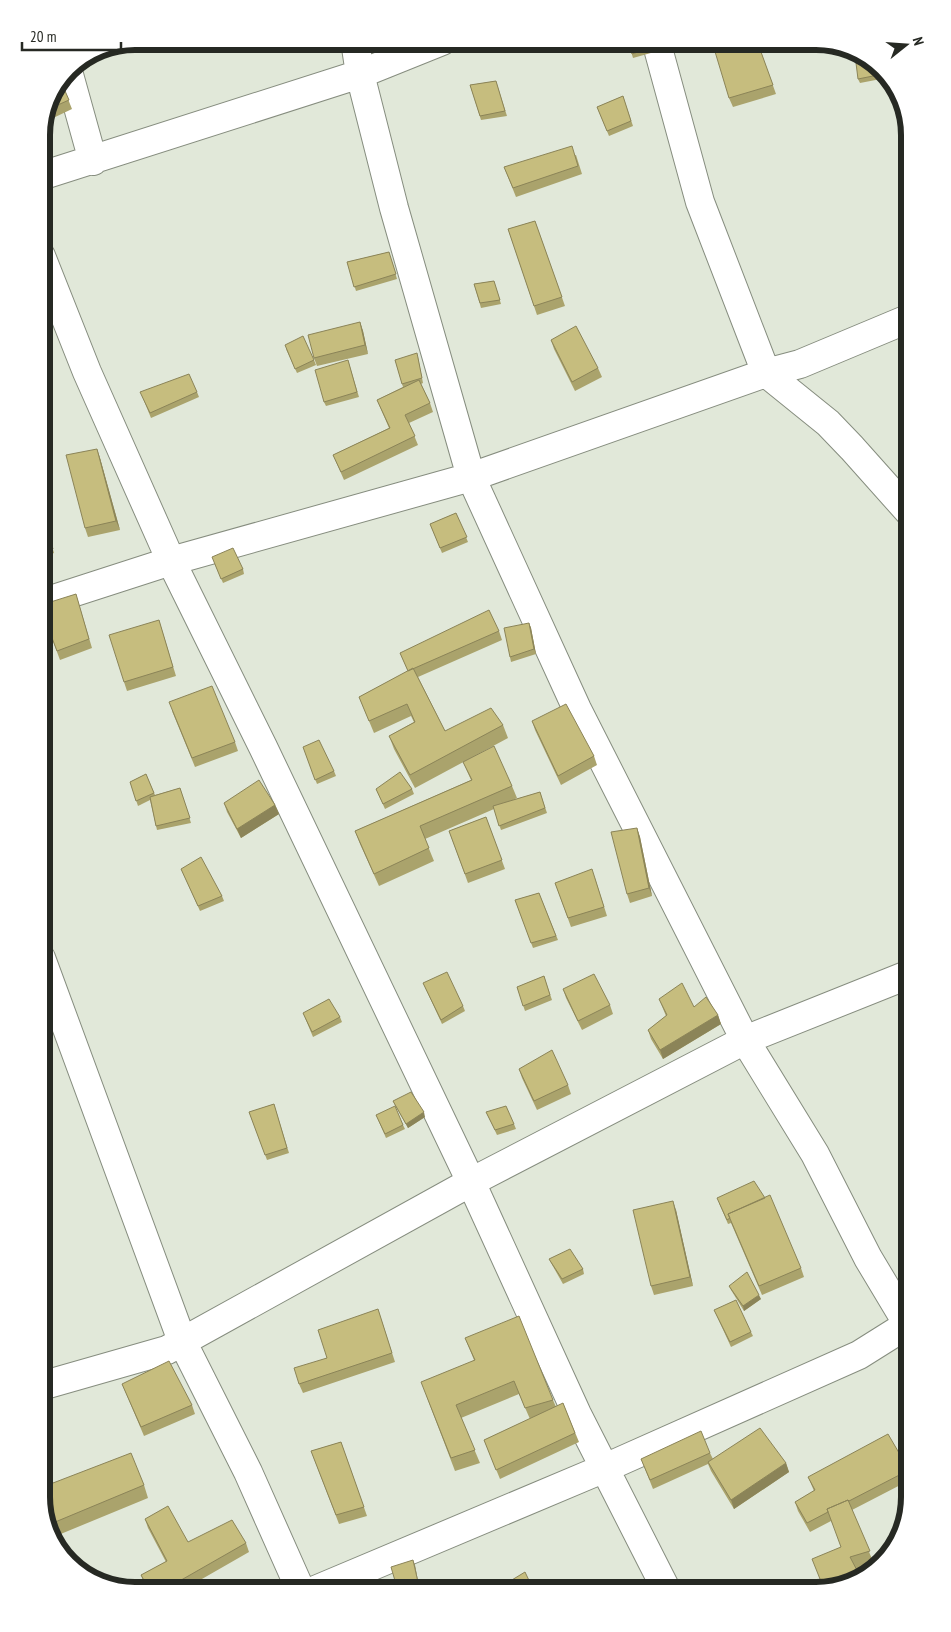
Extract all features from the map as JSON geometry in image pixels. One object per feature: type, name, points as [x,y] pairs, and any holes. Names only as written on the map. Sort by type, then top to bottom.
[{"type":"street","points":[[356,50],[360,74],[394,208],[471,477],[577,709],[745,1040],[815,1154],[868,1258],[901,1312]]},
{"type":"street","points":[[50,173],[360,74],[420,50]]},
{"type":"street","points":[[658,50],[700,202],[766,373],[828,423],[901,502]]},
{"type":"street","points":[[71,80],[93,161]]},
{"type":"street","points":[[50,279],[87,372],[171,561],[267,756],[471,1182],[577,1414],[662,1582]]},
{"type":"street","points":[[50,600],[171,561],[471,477],[766,373],[800,364],[901,322]]},
{"type":"street","points":[[50,1383],[167,1350],[471,1182],[745,1040],[901,978]]},
{"type":"street","points":[[50,982],[182,1341],[248,1472],[297,1582]]},
{"type":"street","points":[[335,1582],[605,1468],[859,1355],[901,1330]]},
{"type":"building","points":[[631,50],[644,50],[632,54]]},
{"type":"building","points":[[715,50],[760,50],[773,85],[729,98]]},
{"type":"building","points":[[856,60],[876,75],[858,79]]},
{"type":"building","points":[[496,81],[505,111],[480,116],[470,85]]},
{"type":"building","points":[[64,88],[69,100],[55,106]]},
{"type":"building","points":[[623,96],[631,121],[607,131],[597,107]]},
{"type":"building","points":[[572,146],[578,166],[513,188],[504,167]]},
{"type":"building","points":[[535,221],[562,297],[534,306],[508,229]]},
{"type":"building","points":[[389,252],[396,274],[354,287],[347,262]]},
{"type":"building","points":[[494,281],[500,300],[480,303],[474,284]]},
{"type":"building","points":[[360,322],[365,345],[314,358],[308,335]]},
{"type":"building","points":[[576,326],[598,368],[572,382],[551,340]]},
{"type":"building","points":[[303,336],[314,360],[295,369],[285,345]]},
{"type":"building","points":[[417,353],[422,378],[402,384],[395,360]]},
{"type":"building","points":[[348,360],[357,392],[324,402],[315,370]]},
{"type":"building","points":[[189,374],[197,392],[150,413],[140,392]]},
{"type":"building","points":[[419,380],[430,403],[405,415],[415,436],[341,472],[333,455],[390,428],[377,400]]},
{"type":"building","points":[[97,449],[116,521],[85,528],[66,455]]},
{"type":"building","points":[[456,513],[467,537],[440,548],[430,524]]},
{"type":"building","points":[[50,539],[53,549],[50,550]]},
{"type":"building","points":[[233,548],[243,569],[221,579],[212,557]]},
{"type":"building","points":[[76,594],[89,639],[57,651],[50,633],[50,602]]},
{"type":"building","points":[[489,610],[499,631],[408,671],[400,653]]},
{"type":"building","points":[[159,620],[173,667],[124,682],[109,635]]},
{"type":"building","points":[[529,623],[534,649],[510,657],[504,628]]},
{"type":"building","points":[[413,668],[445,731],[491,708],[503,725],[410,775],[389,736],[415,722],[407,704],[369,721],[359,697]]},
{"type":"building","points":[[212,686],[235,742],[192,758],[169,702]]},
{"type":"building","points":[[566,704],[594,756],[558,776],[532,721]]},
{"type":"building","points":[[319,740],[334,771],[315,780],[303,747]]},
{"type":"building","points":[[494,746],[512,786],[420,826],[429,848],[374,874],[355,831],[472,780],[463,762]]},
{"type":"building","points":[[400,772],[412,789],[383,804],[376,789]]},
{"type":"building","points":[[146,774],[154,793],[136,801],[130,782]]},
{"type":"building","points":[[259,780],[275,805],[237,829],[224,803]]},
{"type":"building","points":[[180,788],[190,818],[156,826],[150,797]]},
{"type":"building","points":[[540,792],[545,808],[499,826],[493,806]]},
{"type":"building","points":[[486,817],[502,860],[465,874],[449,831]]},
{"type":"building","points":[[637,828],[649,888],[627,894],[611,832]]},
{"type":"building","points":[[201,857],[222,896],[198,906],[181,869]]},
{"type":"building","points":[[592,869],[604,907],[568,918],[555,883]]},
{"type":"building","points":[[539,893],[556,936],[531,943],[515,900]]},
{"type":"building","points":[[447,972],[463,1006],[441,1020],[423,983]]},
{"type":"building","points":[[594,974],[610,1005],[578,1021],[563,989]]},
{"type":"building","points":[[544,976],[550,995],[523,1006],[517,987]]},
{"type":"building","points":[[682,983],[694,1007],[706,997],[718,1015],[660,1050],[648,1030],[667,1015],[659,999]]},
{"type":"building","points":[[329,999],[340,1017],[312,1032],[303,1013]]},
{"type":"building","points":[[552,1050],[568,1085],[534,1101],[519,1069]]},
{"type":"building","points":[[411,1092],[424,1112],[406,1124],[393,1101]]},
{"type":"building","points":[[274,1104],[287,1148],[265,1155],[249,1112]]},
{"type":"building","points":[[395,1106],[403,1125],[385,1134],[376,1115]]},
{"type":"building","points":[[506,1106],[514,1124],[495,1130],[486,1112]]},
{"type":"building","points":[[754,1181],[765,1198],[728,1214],[730,1218],[727,1220],[717,1198]]},
{"type":"building","points":[[770,1195],[801,1268],[759,1286],[728,1214]]},
{"type":"building","points":[[673,1201],[690,1277],[651,1286],[633,1210]]},
{"type":"building","points":[[570,1249],[583,1269],[562,1279],[549,1259]]},
{"type":"building","points":[[747,1272],[759,1295],[743,1306],[729,1286]]},
{"type":"building","points":[[736,1300],[751,1332],[730,1342],[714,1310]]},
{"type":"building","points":[[378,1309],[392,1353],[299,1384],[294,1368],[327,1358],[318,1330]]},
{"type":"building","points":[[519,1316],[553,1400],[525,1408],[514,1381],[456,1405],[475,1450],[451,1458],[421,1382],[475,1360],[465,1338]]},
{"type":"building","points":[[169,1361],[192,1405],[141,1427],[122,1384]]},
{"type":"building","points":[[563,1403],[575,1433],[496,1470],[484,1440]]},
{"type":"building","points":[[760,1428],[786,1463],[731,1500],[708,1462]]},
{"type":"building","points":[[701,1431],[710,1453],[650,1480],[641,1459]]},
{"type":"building","points":[[888,1434],[901,1456],[901,1474],[849,1501],[827,1509],[828,1512],[807,1523],[795,1502],[815,1490],[808,1477]]},
{"type":"building","points":[[341,1442],[364,1507],[336,1515],[311,1451]]},
{"type":"building","points":[[131,1453],[144,1485],[54,1522],[51,1508],[50,1478],[53,1483]]},
{"type":"building","points":[[848,1500],[870,1551],[850,1557],[857,1571],[838,1579],[821,1582],[812,1559],[841,1547],[827,1509]]},
{"type":"building","points":[[168,1506],[188,1542],[232,1520],[246,1543],[178,1582],[145,1582],[141,1575],[167,1561],[145,1519]]},
{"type":"building","points":[[413,1560],[418,1582],[395,1582],[391,1567]]},
{"type":"building","points":[[525,1572],[530,1582],[509,1582]]}]
